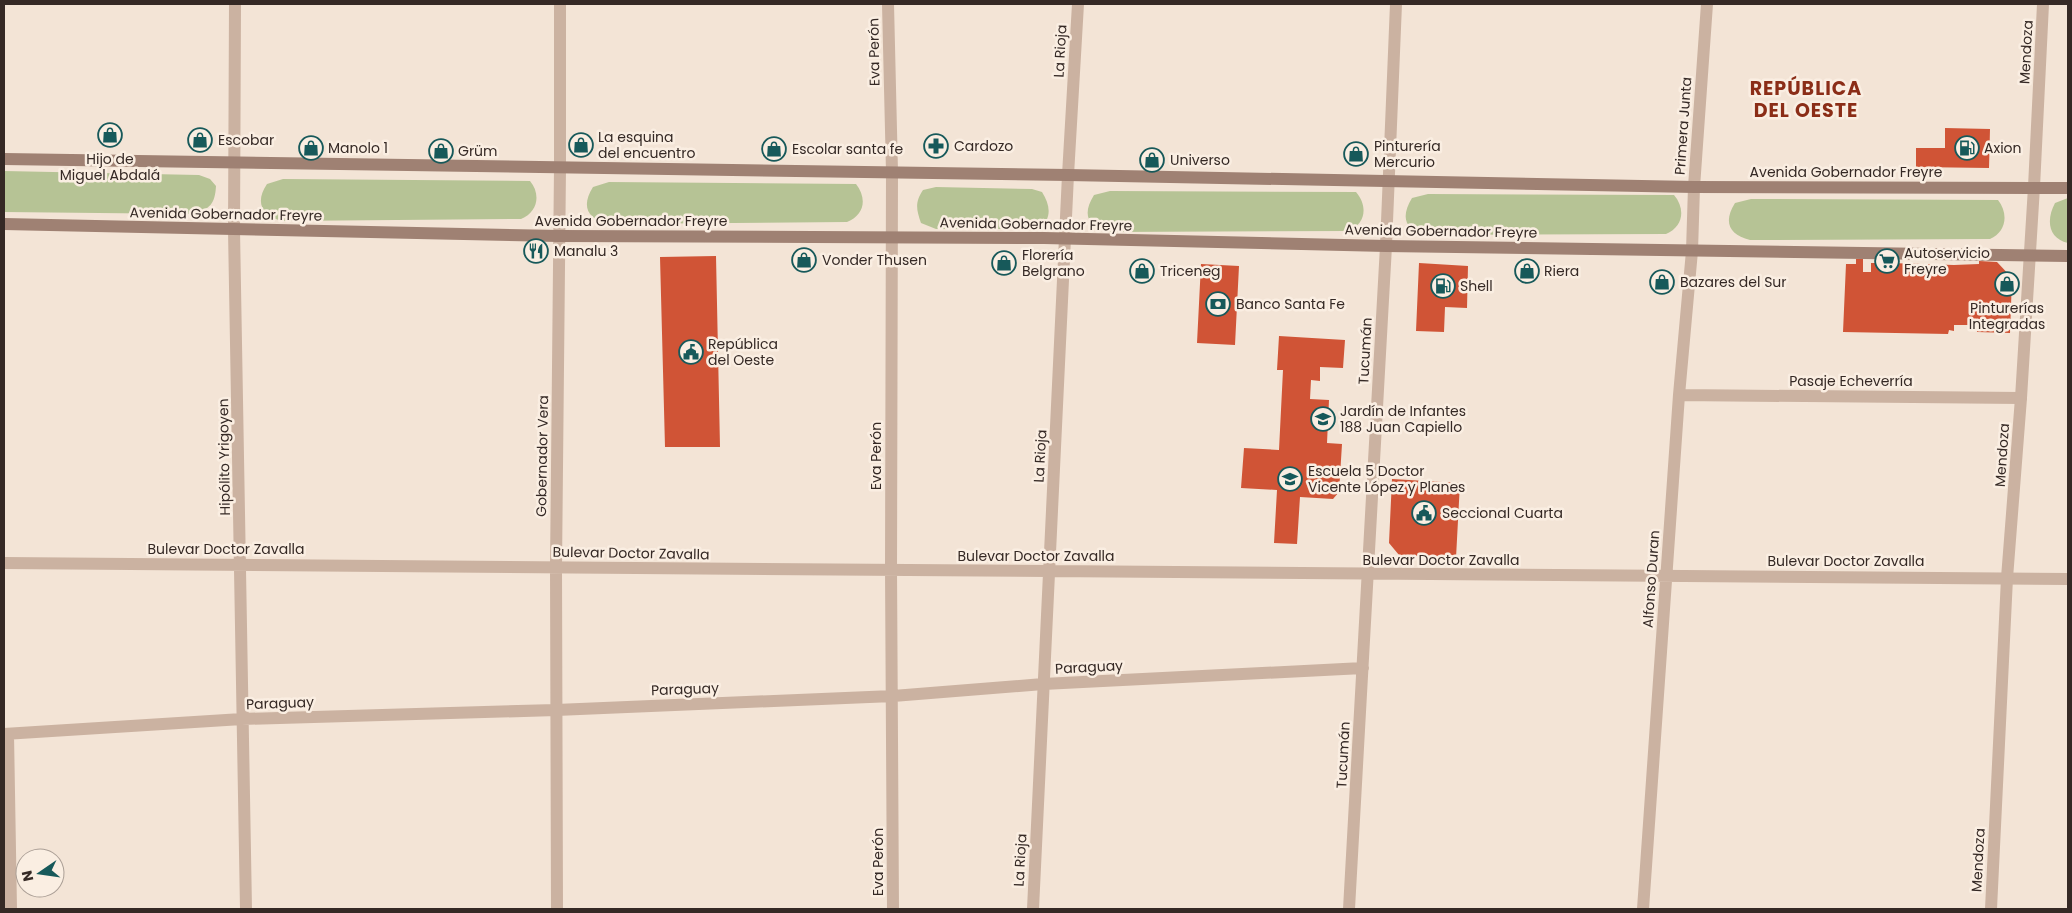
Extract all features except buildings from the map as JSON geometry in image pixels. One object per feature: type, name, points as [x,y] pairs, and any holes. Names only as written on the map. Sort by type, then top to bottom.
[{"type":"main road","name":"Avenida Gobernador Freyre","points":[[4,159],[892,172],[1694,187],[2068,188]]},
{"type":"main road","name":"Avenida Gobernador Freyre","points":[[4,224],[559,236],[1066,238],[1386,246],[2068,256]]},
{"type":"street","name":"Hipólito Yrigoyen","points":[[235,4],[234,230],[246,909]]},
{"type":"street","name":"Gobernador Vera","points":[[557,909],[556,567],[560,4]]},
{"type":"street","name":"Eva Perón","points":[[888,4],[892,172],[891,570],[893,909]]},
{"type":"street","name":"La Rioja","points":[[1033,909],[1078,4]]},
{"type":"street","name":"Tucumán","points":[[1349,909],[1386,246],[1387,181],[1396,4]]},
{"type":"street","name":"Primera Junta","points":[[1692,251],[1694,187],[1706,4]]},
{"type":"street","name":"Mendoza","points":[[1991,909],[2007,578],[2031,256],[2043,4]]},
{"type":"street","name":"Alfonso Duran","points":[[1643,909],[1692,251]]},
{"type":"street","name":"Pasaje Echeverría","points":[[1680,395],[2021,398]]},
{"type":"street","name":"Bulevar Doctor Zavalla","points":[[4,563],[2068,579]]},
{"type":"street","name":"Paraguay","points":[[6,734],[242,719],[556,710],[893,696],[1043,684],[1363,668]]},
{"type":"street","points":[[6,734],[11,909]]},
{"type":"green space","points":[[4,171],[199,175],[210,179],[216,186],[213,201],[210,205],[204,210],[193,214],[4,212]]},
{"type":"green space","points":[[283,179],[530,181],[536,191],[536,202],[531,212],[521,219],[282,221],[265,211],[262,207],[261,197],[267,184]]},
{"type":"green space","points":[[609,182],[856,184],[860,189],[863,200],[861,211],[847,222],[608,224],[595,219],[591,215],[588,211],[587,200],[593,187]]},
{"type":"green space","points":[[936,187],[1032,189],[1042,192],[1045,197],[1049,212],[1048,217],[1038,229],[936,229],[921,223],[917,206],[923,190]]},
{"type":"green space","points":[[1110,191],[1356,192],[1362,203],[1363,214],[1359,224],[1348,231],[1109,232],[1091,223],[1088,208],[1094,195]]},
{"type":"green space","points":[[1428,194],[1674,195],[1680,206],[1681,217],[1676,227],[1666,234],[1427,235],[1409,226],[1406,212],[1412,198]]},
{"type":"green space","points":[[2068,198],[2068,243],[2061,241],[2053,233],[2050,216],[2055,203]]},
{"type":"green space","points":[[1751,199],[1998,200],[2005,217],[2000,232],[1990,239],[1750,240],[1737,235],[1733,231],[1730,227],[1729,216],[1735,203]]},
{"type":"place","name":"Hijo de Miguel Abdalá","points":[[110,135]]},
{"type":"place","name":"Escobar","points":[[200,140]]},
{"type":"place","name":"La esquina del encuentro","points":[[581,145]]},
{"type":"place","name":"Cardozo","points":[[936,146]]},
{"type":"place","name":"Manolo 1","points":[[311,148]]},
{"type":"place","name":"Axion","points":[[1967,148]]},
{"type":"place","name":"Escolar santa fe","points":[[774,149]]},
{"type":"place","name":"Grüm","points":[[441,151]]},
{"type":"place","name":"Pinturería Mercurio","points":[[1356,154]]},
{"type":"place","name":"Universo","points":[[1152,160]]},
{"type":"place","name":"Manalu 3","points":[[536,251]]},
{"type":"place","name":"Vonder Thusen","points":[[804,260]]},
{"type":"place","name":"Autoservicio Freyre","points":[[1887,261]]},
{"type":"place","name":"Florería Belgrano","points":[[1004,263]]},
{"type":"place","name":"Triceneg","points":[[1142,271]]},
{"type":"place","name":"Riera","points":[[1527,271]]},
{"type":"place","name":"Bazares del Sur","points":[[1662,282]]},
{"type":"place","name":"Pinturerías Integradas","points":[[2007,284]]},
{"type":"place","name":"Shell","points":[[1443,286]]},
{"type":"place","name":"Banco Santa Fe","points":[[1218,304]]},
{"type":"place","name":"República del Oeste","points":[[691,352]]},
{"type":"place","name":"Jardín de Infantes 188 Juan Capiello","points":[[1323,419]]},
{"type":"place","name":"Escuela 5 Doctor Vicente López y Planes","points":[[1290,479]]},
{"type":"place","name":"Seccional Cuarta","points":[[1424,513]]},
{"type":"district","name":"REPÚBLICA DEL OESTE","points":[[1806,99]]}]
